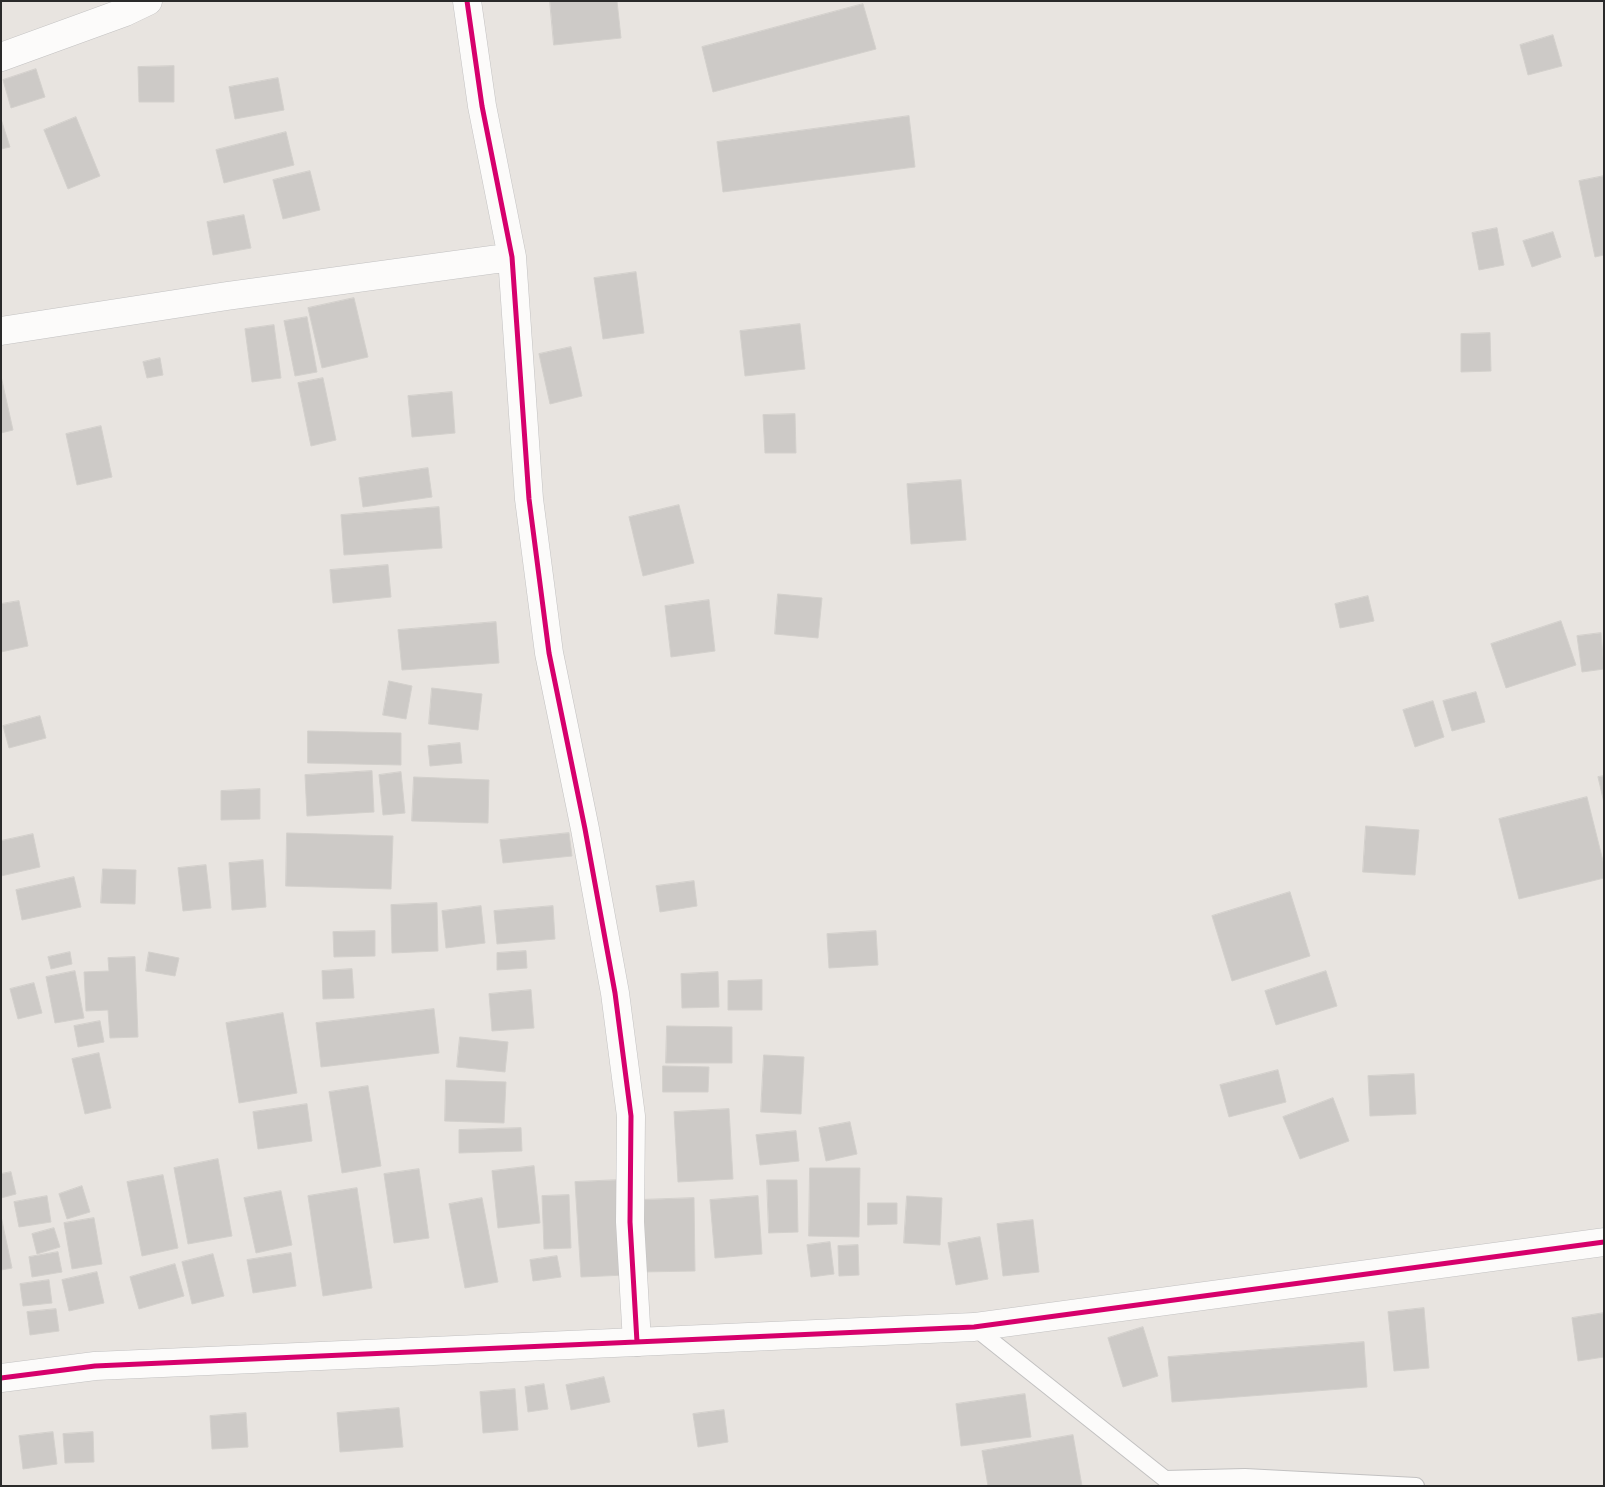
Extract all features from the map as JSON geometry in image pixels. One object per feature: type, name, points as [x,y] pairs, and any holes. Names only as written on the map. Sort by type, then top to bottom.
[{"type":"street","points":[[1,57],[125,12],[148,1]]},
{"type":"street","points":[[467,1],[482,106],[512,257],[529,500],[549,653],[585,829],[615,993],[631,1116],[630,1222],[637,1342]]},
{"type":"street","points":[[1,331],[227,296],[512,257]]},
{"type":"street","points":[[1,1378],[95,1366],[974,1327],[1604,1242]]},
{"type":"lane","points":[[974,1327],[1166,1483],[1245,1477],[1416,1486]]},
{"type":"building","points":[[550,1],[617,1],[621,38],[554,45]]},
{"type":"building","points":[[863,4],[876,49],[713,92],[702,47]]},
{"type":"building","points":[[1553,35],[1562,66],[1528,75],[1520,45]]},
{"type":"building","points":[[174,66],[174,102],[139,102],[138,67]]},
{"type":"building","points":[[36,69],[45,97],[11,108],[3,80]]},
{"type":"building","points":[[278,78],[284,110],[235,119],[229,87]]},
{"type":"building","points":[[909,116],[915,167],[723,192],[717,142]]},
{"type":"building","points":[[76,117],[100,176],[68,189],[44,130]]},
{"type":"building","points":[[1,119],[10,147],[1,149]]},
{"type":"building","points":[[286,132],[294,165],[224,183],[216,150]]},
{"type":"building","points":[[310,171],[320,210],[283,219],[273,180]]},
{"type":"building","points":[[1604,176],[1604,255],[1595,257],[1579,181]]},
{"type":"building","points":[[244,215],[251,248],[213,255],[207,222]]},
{"type":"building","points":[[1497,228],[1504,265],[1479,270],[1472,233]]},
{"type":"building","points":[[1553,232],[1561,257],[1532,267],[1523,241]]},
{"type":"building","points":[[636,272],[644,333],[603,339],[594,278]]},
{"type":"building","points":[[354,298],[368,357],[322,368],[308,308]]},
{"type":"building","points":[[307,317],[317,372],[295,376],[284,321]]},
{"type":"building","points":[[800,324],[805,369],[745,376],[740,331]]},
{"type":"building","points":[[274,325],[281,378],[252,382],[245,329]]},
{"type":"building","points":[[1490,333],[1491,371],[1461,372],[1461,334]]},
{"type":"building","points":[[571,347],[582,396],[550,404],[539,354]]},
{"type":"building","points":[[160,358],[163,375],[147,378],[143,362]]},
{"type":"building","points":[[1,376],[13,430],[1,433]]},
{"type":"building","points":[[323,378],[336,440],[311,446],[298,383]]},
{"type":"building","points":[[452,392],[455,433],[412,437],[408,396]]},
{"type":"building","points":[[795,414],[796,453],[765,453],[763,415]]},
{"type":"building","points":[[101,426],[112,477],[77,485],[66,434]]},
{"type":"building","points":[[428,468],[432,497],[363,507],[359,478]]},
{"type":"building","points":[[961,480],[966,540],[911,544],[907,484]]},
{"type":"building","points":[[679,505],[694,563],[643,576],[629,517]]},
{"type":"building","points":[[439,507],[442,548],[344,555],[341,515]]},
{"type":"building","points":[[388,565],[391,597],[333,603],[330,570]]},
{"type":"building","points":[[778,594],[822,598],[818,638],[775,634]]},
{"type":"building","points":[[1368,596],[1374,621],[1340,628],[1335,604]]},
{"type":"building","points":[[709,600],[715,651],[671,657],[665,606]]},
{"type":"building","points":[[19,601],[28,646],[1,652],[1,604]]},
{"type":"building","points":[[1561,621],[1576,665],[1506,688],[1491,644]]},
{"type":"building","points":[[496,622],[499,663],[402,670],[398,630]]},
{"type":"building","points":[[1601,633],[1604,669],[1582,672],[1577,636]]},
{"type":"building","points":[[389,681],[412,686],[406,719],[383,715]]},
{"type":"building","points":[[432,688],[482,694],[478,730],[429,724]]},
{"type":"building","points":[[1476,692],[1485,722],[1452,731],[1443,701]]},
{"type":"building","points":[[1433,701],[1444,737],[1415,747],[1403,710]]},
{"type":"building","points":[[40,716],[46,738],[9,748],[3,726]]},
{"type":"building","points":[[308,731],[401,733],[401,765],[308,763]]},
{"type":"building","points":[[460,743],[462,763],[430,766],[428,746]]},
{"type":"building","points":[[372,771],[374,812],[307,816],[305,775]]},
{"type":"building","points":[[401,772],[405,813],[383,815],[379,775]]},
{"type":"building","points":[[1604,776],[1604,803],[1598,777]]},
{"type":"building","points":[[414,777],[489,780],[488,823],[412,821]]},
{"type":"building","points":[[260,789],[260,819],[221,820],[221,791]]},
{"type":"building","points":[[1587,797],[1604,865],[1604,878],[1519,899],[1499,819]]},
{"type":"building","points":[[1366,826],[1419,830],[1415,875],[1363,872]]},
{"type":"building","points":[[287,833],[393,836],[391,889],[286,886]]},
{"type":"building","points":[[569,833],[572,856],[503,863],[500,840]]},
{"type":"building","points":[[33,834],[40,867],[1,876],[1,841]]},
{"type":"building","points":[[263,860],[266,907],[232,910],[229,863]]},
{"type":"building","points":[[206,865],[211,908],[183,911],[178,868]]},
{"type":"building","points":[[103,869],[136,870],[135,904],[101,903]]},
{"type":"building","points":[[74,877],[81,907],[22,920],[16,890]]},
{"type":"building","points":[[694,881],[697,906],[660,912],[656,886]]},
{"type":"building","points":[[1290,892],[1310,956],[1232,981],[1212,916]]},
{"type":"building","points":[[437,903],[438,951],[392,953],[391,905]]},
{"type":"building","points":[[481,906],[485,943],[446,948],[442,911]]},
{"type":"building","points":[[553,906],[555,939],[497,944],[494,911]]},
{"type":"building","points":[[375,931],[375,956],[334,957],[333,932]]},
{"type":"building","points":[[876,931],[878,965],[829,968],[827,934]]},
{"type":"building","points":[[526,951],[527,968],[497,970],[497,953]]},
{"type":"building","points":[[70,952],[72,964],[51,969],[48,957]]},
{"type":"building","points":[[149,952],[179,958],[175,976],[146,971]]},
{"type":"building","points":[[135,957],[138,1037],[110,1038],[108,1010],[86,1011],[84,972],[109,971],[108,958]]},
{"type":"building","points":[[352,969],[354,998],[323,999],[322,971]]},
{"type":"building","points":[[75,971],[84,1018],[55,1023],[46,977]]},
{"type":"building","points":[[1326,971],[1337,1006],[1276,1025],[1265,991]]},
{"type":"building","points":[[718,972],[719,1007],[682,1008],[681,974]]},
{"type":"building","points":[[762,980],[762,1010],[728,1010],[728,981]]},
{"type":"building","points":[[34,983],[42,1013],[18,1019],[10,989]]},
{"type":"building","points":[[531,990],[534,1028],[492,1031],[489,994]]},
{"type":"building","points":[[434,1009],[439,1053],[321,1067],[316,1023]]},
{"type":"building","points":[[283,1013],[297,1093],[239,1103],[226,1023]]},
{"type":"building","points":[[100,1021],[104,1042],[78,1047],[74,1026]]},
{"type":"building","points":[[667,1026],[732,1027],[732,1063],[666,1063]]},
{"type":"building","points":[[460,1037],[508,1042],[505,1072],[457,1067]]},
{"type":"building","points":[[99,1053],[111,1108],[85,1114],[72,1059]]},
{"type":"building","points":[[764,1055],[804,1057],[801,1114],[761,1112]]},
{"type":"building","points":[[663,1066],[709,1067],[708,1092],[663,1092]]},
{"type":"building","points":[[1278,1070],[1286,1102],[1229,1117],[1220,1085]]},
{"type":"building","points":[[1414,1074],[1416,1114],[1370,1116],[1368,1076]]},
{"type":"building","points":[[446,1080],[506,1082],[504,1123],[445,1121]]},
{"type":"building","points":[[368,1086],[381,1166],[342,1173],[329,1092]]},
{"type":"building","points":[[1333,1098],[1349,1141],[1300,1159],[1283,1117]]},
{"type":"building","points":[[307,1104],[312,1141],[258,1149],[253,1112]]},
{"type":"building","points":[[729,1109],[733,1179],[678,1182],[674,1112]]},
{"type":"building","points":[[850,1122],[857,1154],[826,1161],[819,1128]]},
{"type":"building","points":[[521,1128],[522,1151],[459,1153],[459,1130]]},
{"type":"building","points":[[796,1131],[799,1161],[760,1165],[756,1135]]},
{"type":"building","points":[[218,1159],[232,1236],[188,1244],[174,1168]]},
{"type":"building","points":[[534,1166],[540,1223],[498,1228],[492,1171]]},
{"type":"building","points":[[810,1168],[860,1168],[859,1237],[809,1236]]},
{"type":"building","points":[[419,1169],[429,1238],[394,1243],[384,1174]]},
{"type":"building","points":[[11,1172],[16,1194],[1,1198],[1,1174]]},
{"type":"building","points":[[163,1175],[178,1248],[142,1256],[127,1182]]},
{"type":"building","points":[[619,1180],[625,1275],[581,1277],[575,1182]]},
{"type":"building","points":[[767,1180],[797,1180],[798,1232],[769,1233]]},
{"type":"building","points":[[82,1186],[90,1212],[67,1219],[59,1194]]},
{"type":"building","points":[[357,1188],[372,1288],[323,1296],[308,1196]]},
{"type":"building","points":[[281,1191],[292,1245],[256,1253],[244,1198]]},
{"type":"building","points":[[569,1195],[571,1248],[544,1249],[542,1196]]},
{"type":"building","points":[[47,1196],[51,1222],[19,1227],[14,1202]]},
{"type":"building","points":[[758,1196],[762,1254],[715,1258],[710,1200]]},
{"type":"building","points":[[907,1196],[942,1198],[940,1245],[904,1243]]},
{"type":"building","points":[[482,1198],[498,1282],[465,1288],[449,1204]]},
{"type":"building","points":[[694,1198],[695,1271],[641,1272],[639,1200]]},
{"type":"building","points":[[868,1203],[897,1203],[897,1224],[868,1225]]},
{"type":"building","points":[[1,1216],[12,1268],[1,1270]]},
{"type":"building","points":[[94,1218],[102,1264],[72,1269],[64,1223]]},
{"type":"building","points":[[1033,1220],[1039,1272],[1003,1276],[997,1224]]},
{"type":"building","points":[[54,1228],[60,1247],[37,1254],[32,1234]]},
{"type":"building","points":[[980,1237],[988,1279],[956,1285],[948,1243]]},
{"type":"building","points":[[830,1242],[834,1274],[811,1277],[807,1245]]},
{"type":"building","points":[[858,1245],[859,1275],[839,1276],[838,1246]]},
{"type":"building","points":[[58,1252],[62,1272],[32,1277],[29,1257]]},
{"type":"building","points":[[291,1253],[296,1286],[253,1293],[247,1260]]},
{"type":"building","points":[[213,1254],[224,1296],[192,1304],[182,1262]]},
{"type":"building","points":[[557,1256],[561,1277],[533,1281],[530,1260]]},
{"type":"building","points":[[175,1264],[184,1296],[139,1309],[130,1277]]},
{"type":"building","points":[[97,1272],[104,1303],[69,1311],[62,1280]]},
{"type":"building","points":[[49,1280],[52,1303],[23,1306],[20,1284]]},
{"type":"building","points":[[1424,1308],[1429,1368],[1394,1371],[1388,1312]]},
{"type":"building","points":[[56,1309],[59,1331],[30,1335],[27,1312]]},
{"type":"building","points":[[1604,1313],[1604,1357],[1578,1361],[1572,1318]]},
{"type":"building","points":[[1143,1327],[1158,1376],[1123,1387],[1108,1338]]},
{"type":"building","points":[[1364,1342],[1367,1387],[1172,1402],[1168,1357]]},
{"type":"building","points":[[604,1377],[610,1402],[571,1410],[566,1385]]},
{"type":"building","points":[[544,1384],[548,1409],[528,1412],[525,1387]]},
{"type":"building","points":[[515,1389],[518,1430],[483,1433],[480,1392]]},
{"type":"building","points":[[1025,1394],[1031,1437],[961,1446],[956,1404]]},
{"type":"building","points":[[399,1408],[403,1447],[340,1452],[337,1413]]},
{"type":"building","points":[[724,1410],[728,1442],[698,1447],[693,1414]]},
{"type":"building","points":[[246,1413],[248,1447],[212,1449],[210,1416]]},
{"type":"building","points":[[53,1432],[57,1464],[23,1469],[19,1436]]},
{"type":"building","points":[[93,1432],[94,1462],[65,1463],[63,1434]]},
{"type":"building","points":[[1073,1435],[1082,1486],[988,1486],[982,1451]]},
{"type":"cycle path","points":[[467,1],[482,106],[512,257],[529,499],[549,653],[585,829],[615,993],[631,1116],[630,1222],[637,1342]]},
{"type":"cycle path","points":[[1,1378],[95,1366],[974,1327],[1604,1242]]}]
